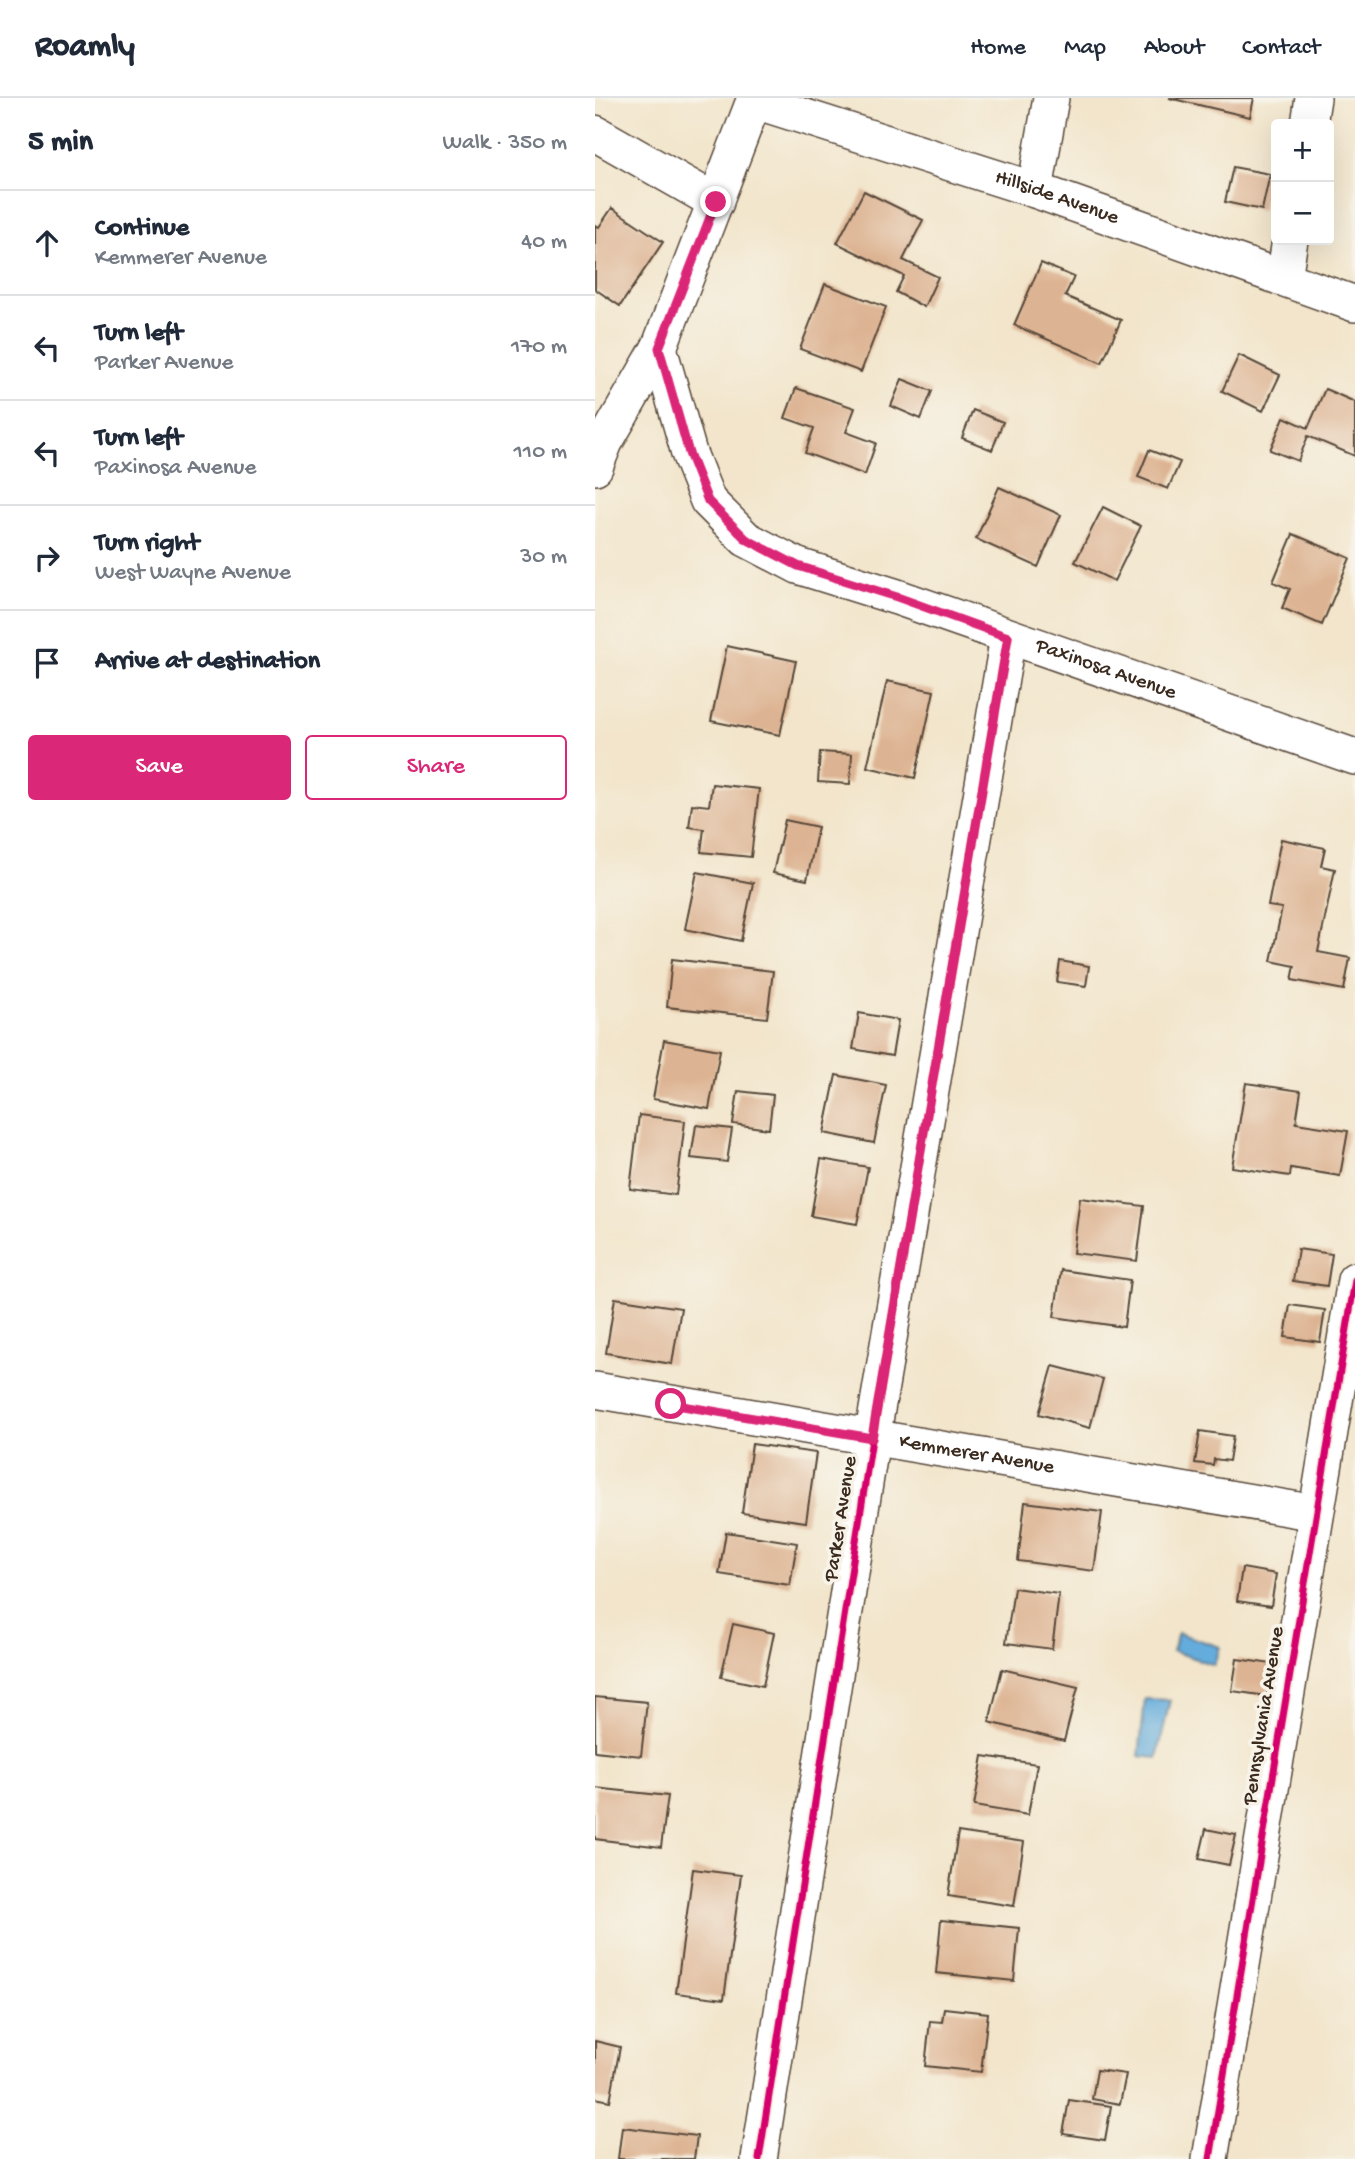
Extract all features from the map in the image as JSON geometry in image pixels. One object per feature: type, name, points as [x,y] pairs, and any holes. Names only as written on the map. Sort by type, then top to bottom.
[{"type":"street","points":[[1035,190],[1051,98]]},
{"type":"street","points":[[1310,119],[1313,98]]},
{"type":"street","points":[[595,467],[605,442],[659,348],[755,100]]},
{"type":"street","name":"Hillside Avenue","points":[[755,100],[1035,190],[1355,304]]},
{"type":"street","points":[[595,133],[716,202]]},
{"type":"street","points":[[1283,278],[1289,245]]},
{"type":"street","name":"Paxinosa Avenue","points":[[659,348],[689,453],[708,501],[746,539],[798,566],[897,597],[1355,757]]},
{"type":"street","name":"Parker Avenue","points":[[759,2159],[872,1438],[1008,637]]},
{"type":"street","name":"Pennsylvania Avenue","points":[[1210,2159],[1355,1280]]},
{"type":"street","name":"Kemmerer Avenue","points":[[595,1391],[1316,1513]]},
{"type":"water","points":[[1178,1633],[1220,1647],[1214,1665],[1172,1651]]},
{"type":"water","points":[[1145,1699],[1170,1700],[1157,1758],[1139,1756]]},
{"type":"building","points":[[1169,98],[1254,98],[1250,117]]},
{"type":"building","points":[[1233,167],[1270,174],[1262,210],[1225,202]]},
{"type":"building","points":[[864,191],[923,220],[903,260],[938,277],[924,307],[896,292],[904,276],[837,243]]},
{"type":"building","points":[[612,208],[663,242],[620,306],[595,289],[595,225],[599,227]]},
{"type":"building","points":[[1041,263],[1074,277],[1065,296],[1121,320],[1102,363],[1014,325]]},
{"type":"building","points":[[825,284],[886,307],[861,372],[800,349]]},
{"type":"building","points":[[1239,355],[1280,375],[1263,411],[1222,391]]},
{"type":"building","points":[[902,379],[932,391],[921,419],[891,406]]},
{"type":"building","points":[[796,388],[855,408],[846,432],[876,443],[865,475],[805,453],[814,428],[785,418]]},
{"type":"building","points":[[1325,389],[1355,402],[1355,456],[1308,436],[1298,461],[1270,450],[1284,417],[1308,428]]},
{"type":"building","points":[[973,410],[1003,422],[992,450],[962,438]]},
{"type":"building","points":[[1149,450],[1180,462],[1168,489],[1138,477]]},
{"type":"building","points":[[999,487],[1061,515],[1038,567],[976,539]]},
{"type":"building","points":[[1103,507],[1141,526],[1114,581],[1075,562]]},
{"type":"building","points":[[1293,534],[1350,558],[1322,625],[1282,608],[1290,589],[1273,582]]},
{"type":"building","points":[[727,646],[796,661],[780,735],[711,721]]},
{"type":"building","points":[[887,681],[934,691],[915,778],[867,767]]},
{"type":"building","points":[[820,752],[852,754],[850,784],[818,782]]},
{"type":"building","points":[[712,784],[759,789],[751,857],[701,852],[704,829],[689,827],[692,804],[709,806]]},
{"type":"building","points":[[785,820],[818,827],[807,880],[773,873]]},
{"type":"building","points":[[1281,839],[1325,848],[1321,866],[1335,869],[1318,952],[1350,958],[1344,990],[1292,980],[1295,966],[1271,961],[1282,908],[1268,906]]},
{"type":"building","points":[[697,872],[753,883],[741,941],[685,929]]},
{"type":"building","points":[[672,959],[773,971],[767,1018],[667,1007]]},
{"type":"building","points":[[1060,961],[1089,966],[1086,986],[1057,982]]},
{"type":"building","points":[[859,1013],[898,1020],[892,1056],[853,1049]]},
{"type":"building","points":[[664,1040],[720,1050],[709,1109],[653,1099]]},
{"type":"building","points":[[836,1075],[886,1085],[874,1143],[824,1133]]},
{"type":"building","points":[[1246,1083],[1301,1091],[1296,1123],[1348,1131],[1340,1176],[1291,1168],[1290,1176],[1232,1167]]},
{"type":"building","points":[[738,1091],[773,1095],[769,1129],[733,1124]]},
{"type":"building","points":[[639,1115],[685,1121],[676,1195],[630,1189]]},
{"type":"building","points":[[696,1125],[732,1129],[727,1162],[691,1158]]},
{"type":"building","points":[[821,1159],[868,1167],[857,1224],[811,1216]]},
{"type":"building","points":[[1080,1198],[1144,1206],[1137,1261],[1073,1253]]},
{"type":"building","points":[[1298,1249],[1332,1254],[1327,1286],[1293,1281]]},
{"type":"building","points":[[1061,1270],[1130,1280],[1124,1327],[1054,1317]]},
{"type":"building","points":[[615,1298],[681,1308],[672,1364],[606,1353]]},
{"type":"building","points":[[1290,1305],[1325,1310],[1320,1342],[1285,1337]]},
{"type":"building","points":[[1053,1366],[1103,1379],[1090,1428],[1039,1414]]},
{"type":"building","points":[[1200,1431],[1233,1436],[1229,1461],[1214,1459],[1213,1465],[1195,1463]]},
{"type":"building","points":[[752,1444],[816,1453],[806,1522],[742,1513]]},
{"type":"building","points":[[1025,1502],[1102,1512],[1094,1571],[1018,1561]]},
{"type":"building","points":[[726,1532],[797,1543],[790,1585],[719,1574]]},
{"type":"building","points":[[1242,1568],[1276,1574],[1271,1606],[1237,1601]]},
{"type":"building","points":[[1014,1588],[1059,1594],[1052,1649],[1006,1643]]},
{"type":"building","points":[[733,1624],[774,1633],[763,1686],[721,1677]]},
{"type":"building","points":[[1237,1659],[1272,1664],[1267,1696],[1232,1691]]},
{"type":"building","points":[[1002,1669],[1078,1687],[1064,1741],[989,1722]]},
{"type":"building","points":[[595,1697],[647,1702],[641,1756],[595,1751]]},
{"type":"building","points":[[983,1756],[1037,1764],[1028,1815],[974,1806]]},
{"type":"building","points":[[595,1788],[668,1796],[661,1847],[595,1839]]},
{"type":"building","points":[[1206,1829],[1236,1835],[1229,1865],[1199,1859]]},
{"type":"building","points":[[958,1832],[1024,1842],[1014,1906],[948,1896]]},
{"type":"building","points":[[693,1869],[741,1875],[724,1999],[676,1993]]},
{"type":"building","points":[[941,1920],[1019,1928],[1014,1981],[936,1973]]},
{"type":"building","points":[[944,2008],[988,2013],[981,2072],[925,2066],[930,2021],[942,2022]]},
{"type":"building","points":[[595,2041],[620,2047],[610,2101],[595,2098]]},
{"type":"building","points":[[1097,2070],[1126,2074],[1120,2104],[1092,2099]]},
{"type":"building","points":[[1069,2100],[1111,2106],[1105,2140],[1063,2134]]},
{"type":"building","points":[[622,2127],[697,2136],[694,2159],[618,2159]]},
{"type":"cycle path","points":[[759,2159],[872,1439],[1008,637]]},
{"type":"cycle path","points":[[1210,2159],[1355,1280]]},
{"type":"route","points":[[671,1404],[872,1438],[1008,637],[897,597],[798,566],[746,539],[708,501],[689,453],[659,348],[716,202]]}]
